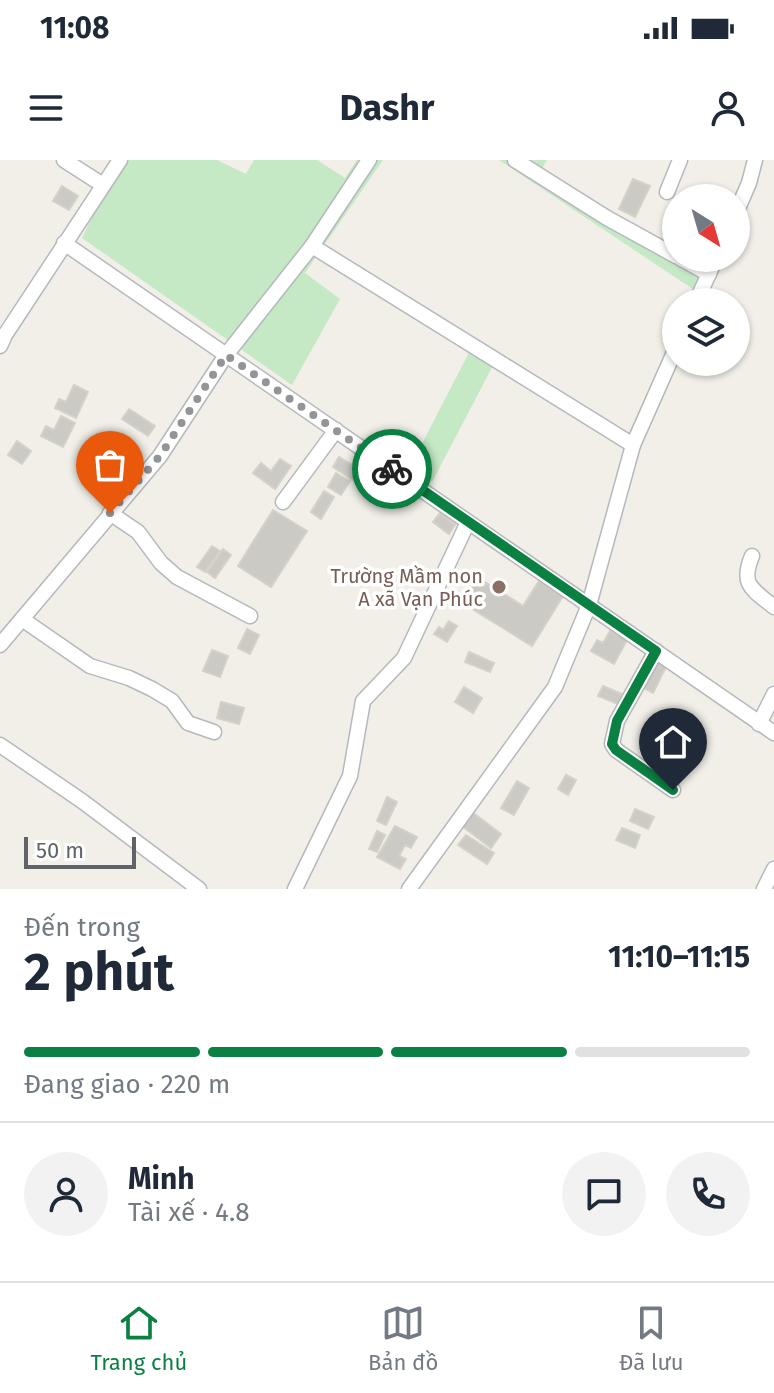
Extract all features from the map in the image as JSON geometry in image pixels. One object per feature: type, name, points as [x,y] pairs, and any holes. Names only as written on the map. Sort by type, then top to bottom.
[{"type":"street","points":[[64,160],[103,185]]},
{"type":"street","points":[[0,346],[120,160]]},
{"type":"street","points":[[0,645],[160,456],[226,355],[312,246],[369,160]]},
{"type":"street","points":[[515,160],[662,248]]},
{"type":"street","points":[[670,184],[680,160]]},
{"type":"street","points":[[749,184],[755,160]]},
{"type":"street","points":[[64,243],[774,733]]},
{"type":"street","points":[[312,246],[633,445]]},
{"type":"street","points":[[702,288],[709,274],[705,272]]},
{"type":"street","points":[[409,889],[555,687],[589,605],[633,445],[664,376]]},
{"type":"street","points":[[283,502],[336,430]]},
{"type":"street","points":[[110,513],[138,532],[161,563],[177,577],[250,616]]},
{"type":"street","points":[[295,889],[350,776],[363,701],[404,658],[468,522]]},
{"type":"street","points":[[752,556],[745,573],[746,581],[774,607]]},
{"type":"street","points":[[22,619],[90,666],[152,689],[172,701],[188,723],[214,732]]},
{"type":"street","points":[[656,651],[617,721],[612,744],[673,790]]},
{"type":"street","points":[[759,724],[774,694]]},
{"type":"street","points":[[0,745],[82,801],[199,889]]},
{"type":"street","points":[[764,889],[774,869]]},
{"type":"green space","points":[[120,160],[217,160],[246,174],[254,160],[317,160],[345,178],[357,160],[383,160],[305,273],[340,299],[292,385],[82,238]]},
{"type":"green space","points":[[499,160],[547,160],[541,170],[662,250],[662,268]]},
{"type":"green space","points":[[667,272],[694,272],[705,279],[701,288],[691,288]]},
{"type":"green space","points":[[475,341],[499,354],[432,482],[410,467]]},
{"type":"building","points":[[633,179],[650,186],[635,217],[619,209]]},
{"type":"building","points":[[62,186],[78,196],[69,210],[53,201]]},
{"type":"building","points":[[74,385],[88,392],[76,418],[55,408],[59,399],[66,402]]},
{"type":"building","points":[[129,409],[155,426],[148,436],[122,419]]},
{"type":"building","points":[[61,416],[75,423],[63,447],[41,436],[46,426],[54,430]]},
{"type":"building","points":[[17,441],[31,451],[22,464],[8,455]]},
{"type":"building","points":[[358,455],[368,462],[356,482],[333,467],[339,457],[352,465]]},
{"type":"building","points":[[280,459],[291,466],[275,489],[253,473],[261,463],[271,471]]},
{"type":"building","points":[[336,473],[350,481],[341,495],[328,487]]},
{"type":"building","points":[[324,491],[334,497],[321,519],[311,512]]},
{"type":"building","points":[[273,510],[307,531],[271,587],[238,566]]},
{"type":"building","points":[[440,513],[455,525],[449,534],[433,522]]},
{"type":"building","points":[[212,546],[220,551],[205,572],[197,567]]},
{"type":"building","points":[[223,549],[231,555],[215,578],[207,572]]},
{"type":"building","points":[[477,577],[523,606],[539,581],[563,596],[532,646],[461,602]]},
{"type":"building","points":[[449,621],[457,626],[447,642],[434,634],[439,627],[443,630]]},
{"type":"building","points":[[247,629],[259,635],[250,654],[238,648]]},
{"type":"building","points":[[610,631],[627,640],[614,664],[591,651],[597,640],[603,643]]},
{"type":"building","points":[[212,650],[228,656],[220,677],[203,671]]},
{"type":"building","points":[[469,652],[494,663],[490,672],[465,662]]},
{"type":"building","points":[[654,661],[666,667],[653,693],[642,687]]},
{"type":"building","points":[[603,686],[622,694],[618,704],[598,696]]},
{"type":"building","points":[[464,687],[482,698],[473,713],[455,702]]},
{"type":"building","points":[[221,702],[244,708],[239,724],[217,718]]},
{"type":"building","points":[[566,775],[576,780],[568,795],[558,789]]},
{"type":"building","points":[[517,781],[529,788],[514,815],[501,808]]},
{"type":"building","points":[[387,797],[397,802],[386,825],[377,821]]},
{"type":"building","points":[[635,809],[654,817],[648,829],[630,821]]},
{"type":"building","points":[[472,812],[501,834],[491,848],[462,826]]},
{"type":"building","points":[[395,826],[417,837],[411,848],[405,845],[399,856],[406,859],[400,869],[377,857]]},
{"type":"building","points":[[622,828],[640,835],[635,848],[616,840]]},
{"type":"building","points":[[377,831],[385,835],[377,852],[369,849]]},
{"type":"building","points":[[466,835],[494,853],[487,864],[458,845]]},
{"type":"way so far","points":[[110,513],[160,456],[226,355],[392,469]]},
{"type":"place","name":"Trường Mầm non A xã Vạn Phúc","points":[[499,587]]},
{"type":"route","points":[[392,469],[656,651],[617,721],[611,738],[616,750],[673,790]]}]
